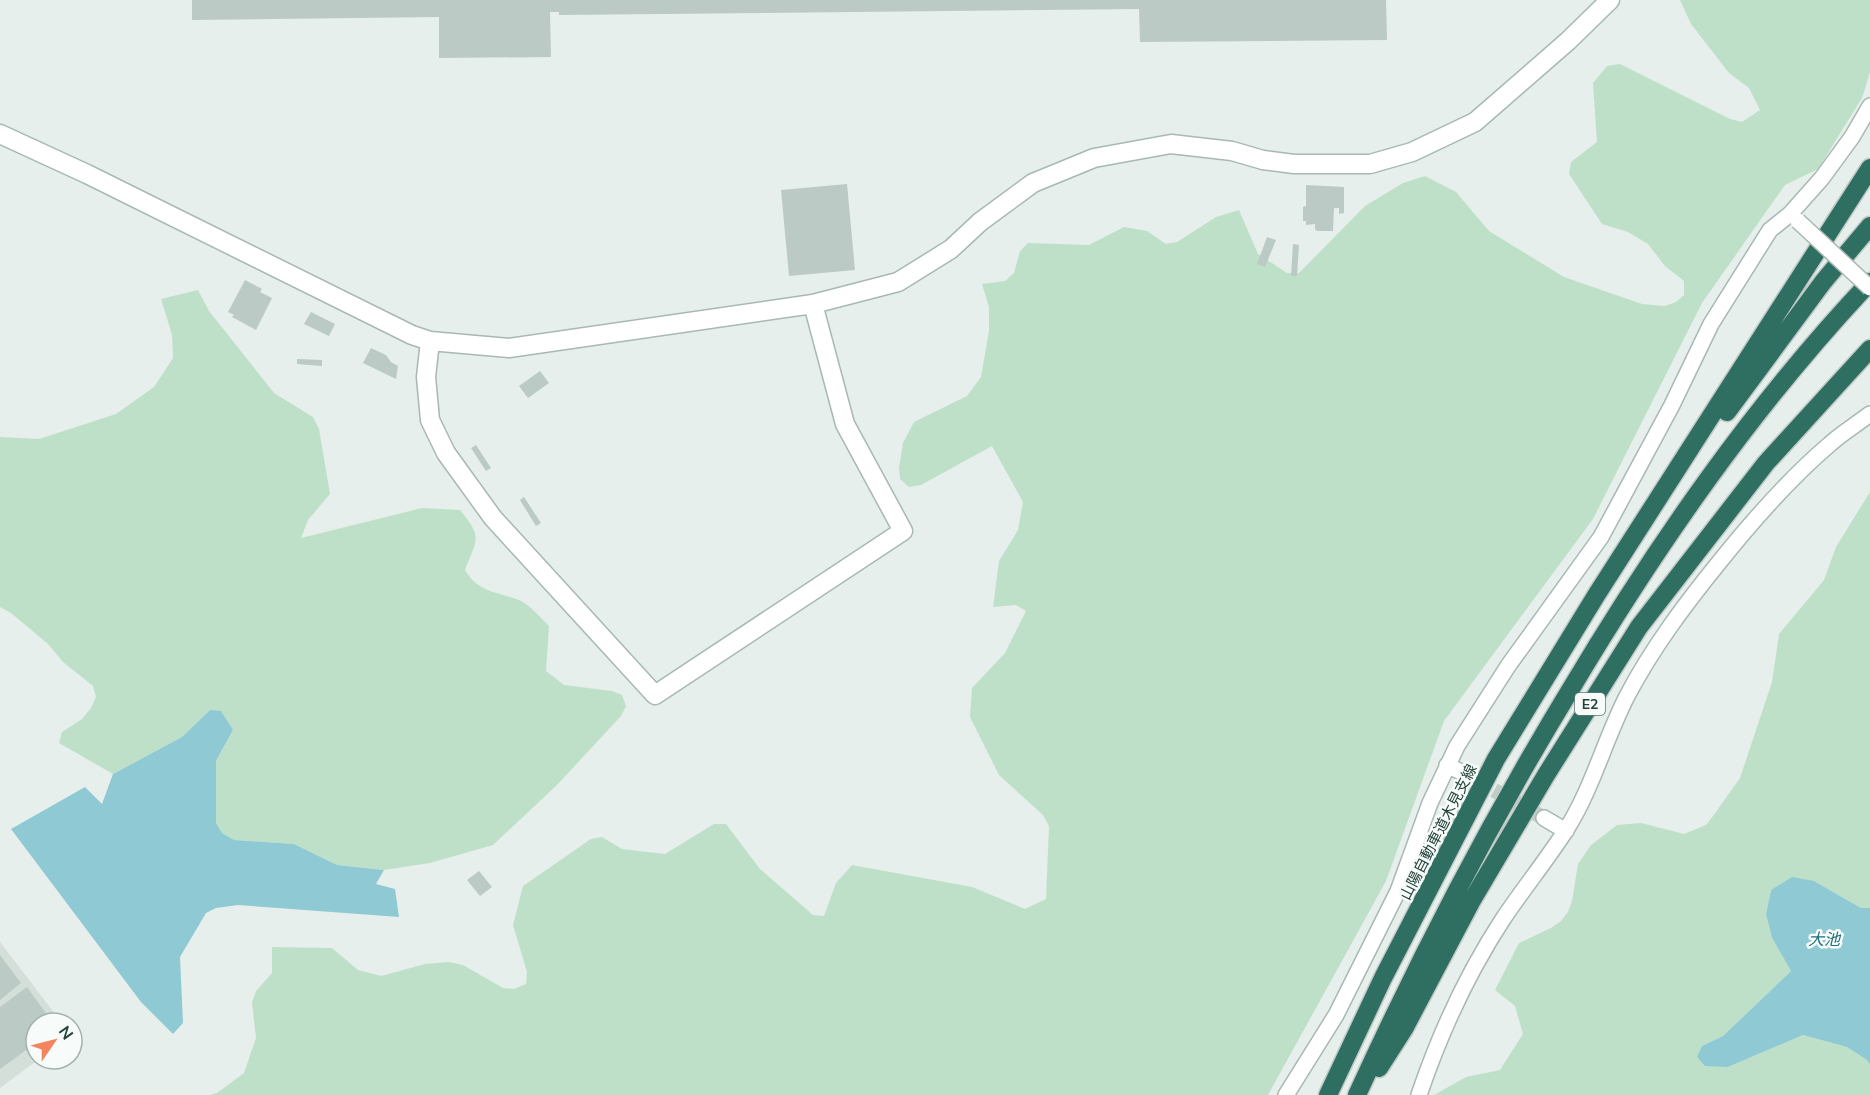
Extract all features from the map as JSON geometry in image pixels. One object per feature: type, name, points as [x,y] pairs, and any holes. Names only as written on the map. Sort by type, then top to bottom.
[{"type":"highway","points":[[1598,594],[1870,168]]},
{"type":"highway","points":[[1598,594],[1667,494],[1822,282],[1870,226]]},
{"type":"highway","points":[[1357,1095],[1390,1021],[1518,776],[1617,611],[1689,505],[1752,419],[1844,309],[1870,282]]},
{"type":"highway","name":"E2","points":[[1362,1095],[1404,1029],[1472,902],[1546,775],[1639,627],[1766,463],[1870,349]]},
{"type":"highway","name":"山陽自動車道木見支線","points":[[1328,1095],[1383,978],[1496,759],[1598,594]]},
{"type":"street","points":[[0,134],[87,174],[412,335],[430,341],[509,348],[813,304],[898,282],[951,249],[980,222],[1033,183],[1094,158],[1171,144],[1232,151],[1263,160],[1294,164],[1370,164],[1412,152],[1474,122],[1568,41],[1610,0]]},
{"type":"street","points":[[1286,1095],[1336,1015],[1398,891],[1430,803],[1447,765],[1508,666],[1600,537],[1672,405],[1711,324],[1770,230],[1794,217],[1852,136],[1870,106]]},
{"type":"street","points":[[1794,217],[1870,288]]},
{"type":"street","points":[[430,341],[426,377],[430,420],[446,453],[494,518],[655,695],[903,531],[845,424],[813,304]]},
{"type":"street","points":[[1419,1095],[1436,1046],[1471,973],[1503,919],[1566,831],[1584,799],[1626,699],[1654,650],[1695,592],[1741,536],[1784,489],[1830,444],[1870,414]]},
{"type":"street","points":[[1447,765],[1469,776]]},
{"type":"street","points":[[1544,818],[1566,831]]},
{"type":"shaded area","points":[[0,942],[53,1011],[24,1011],[24,1070],[0,1088]]},
{"type":"green space","points":[[1680,0],[1870,0],[1870,72],[1862,98],[1818,169],[1785,185],[1702,303],[1593,519],[1444,721],[1386,881],[1268,1095],[209,1095],[217,1093],[244,1073],[256,1038],[252,1002],[256,991],[272,973],[272,947],[332,948],[358,970],[381,976],[425,964],[449,962],[463,965],[503,988],[514,989],[526,984],[527,972],[513,925],[523,886],[591,839],[602,837],[622,849],[665,854],[714,824],[726,824],[760,869],[813,915],[824,916],[836,883],[852,865],[972,887],[1025,909],[1046,899],[1049,826],[1043,815],[999,775],[970,717],[972,688],[1005,653],[1026,611],[1016,605],[993,607],[999,561],[1018,530],[1023,502],[992,446],[921,485],[909,487],[900,479],[899,468],[903,443],[914,422],[967,396],[981,377],[989,331],[989,307],[982,284],[1005,281],[1014,273],[1020,251],[1028,243],[1089,245],[1124,227],[1147,231],[1166,244],[1177,242],[1216,217],[1239,210],[1258,254],[1287,273],[1299,273],[1365,206],[1403,183],[1425,176],[1456,192],[1489,231],[1564,277],[1642,304],[1665,306],[1676,302],[1684,295],[1684,281],[1665,266],[1648,244],[1628,232],[1602,224],[1569,174],[1571,162],[1597,142],[1593,83],[1607,66],[1620,64],[1730,119],[1742,122],[1760,110],[1749,88],[1729,73],[1691,24]]},
{"type":"green space","points":[[198,290],[209,311],[274,393],[313,417],[319,429],[330,494],[308,520],[301,538],[422,508],[460,510],[472,527],[476,538],[465,570],[476,584],[483,588],[525,603],[549,626],[546,671],[564,685],[612,691],[622,695],[626,706],[621,716],[557,785],[493,845],[430,863],[384,870],[337,865],[294,844],[234,840],[222,833],[216,824],[216,761],[233,730],[210,710],[182,737],[113,774],[59,743],[62,732],[82,719],[96,697],[93,686],[63,662],[48,644],[11,613],[0,607],[0,437],[39,439],[116,414],[154,387],[173,358],[172,335],[161,299]]},
{"type":"green space","points":[[1870,492],[1870,908],[1861,908],[1814,881],[1771,890],[1766,914],[1772,938],[1791,971],[1723,1036],[1702,1046],[1728,1067],[1803,1035],[1847,1047],[1867,1060],[1870,1065],[1870,1095],[1434,1095],[1466,1077],[1500,1070],[1523,1034],[1515,1006],[1495,990],[1519,943],[1551,928],[1568,912],[1578,864],[1591,845],[1617,825],[1641,823],[1684,834],[1706,825],[1713,816],[1740,778],[1772,682],[1779,634],[1824,580],[1836,547]]},
{"type":"water","points":[[210,710],[221,711],[233,730],[216,761],[216,823],[222,833],[234,840],[294,844],[337,865],[384,870],[376,884],[395,889],[399,917],[238,905],[216,908],[206,913],[180,957],[183,1023],[173,1034],[141,1002],[11,829],[85,787],[102,804],[113,774],[182,737]]},
{"type":"water","name":"大池","points":[[1792,877],[1814,881],[1861,908],[1870,908],[1870,1065],[1867,1060],[1847,1047],[1803,1035],[1728,1067],[1705,1066],[1697,1057],[1702,1046],[1723,1036],[1791,971],[1772,938],[1766,914],[1771,890]]},
{"type":"building","points":[[192,0],[1386,0],[1387,40],[1140,42],[1139,9],[559,15],[559,12],[550,12],[551,57],[439,58],[439,17],[192,20]]},
{"type":"building","points":[[847,184],[855,270],[789,276],[781,190]]},
{"type":"building","points":[[1306,185],[1344,187],[1344,213],[1339,214],[1339,208],[1334,208],[1333,231],[1317,231],[1315,224],[1306,225],[1306,221],[1303,221]]},
{"type":"building","points":[[1267,237],[1276,240],[1265,267],[1257,264]]},
{"type":"building","points":[[1293,244],[1299,245],[1297,276],[1291,276]]},
{"type":"building","points":[[245,280],[262,289],[260,292],[272,298],[256,330],[232,317],[234,315],[228,312]]},
{"type":"building","points":[[311,312],[335,324],[329,336],[304,324]]},
{"type":"building","points":[[371,348],[386,355],[398,366],[396,379],[363,363]]},
{"type":"building","points":[[297,359],[322,360],[322,366],[297,364]]},
{"type":"building","points":[[540,371],[549,383],[528,398],[519,386]]},
{"type":"building","points":[[476,445],[491,468],[486,471],[471,448]]},
{"type":"building","points":[[524,497],[541,523],[536,526],[520,500]]},
{"type":"building","points":[[479,871],[492,887],[480,896],[467,880]]},
{"type":"building","points":[[0,955],[21,983],[0,1000]]},
{"type":"building","points":[[27,987],[44,1011],[24,1011],[24,1052],[0,1069],[0,1007]]},
{"type":"tunnel","points":[[1474,779],[1544,818]]}]
